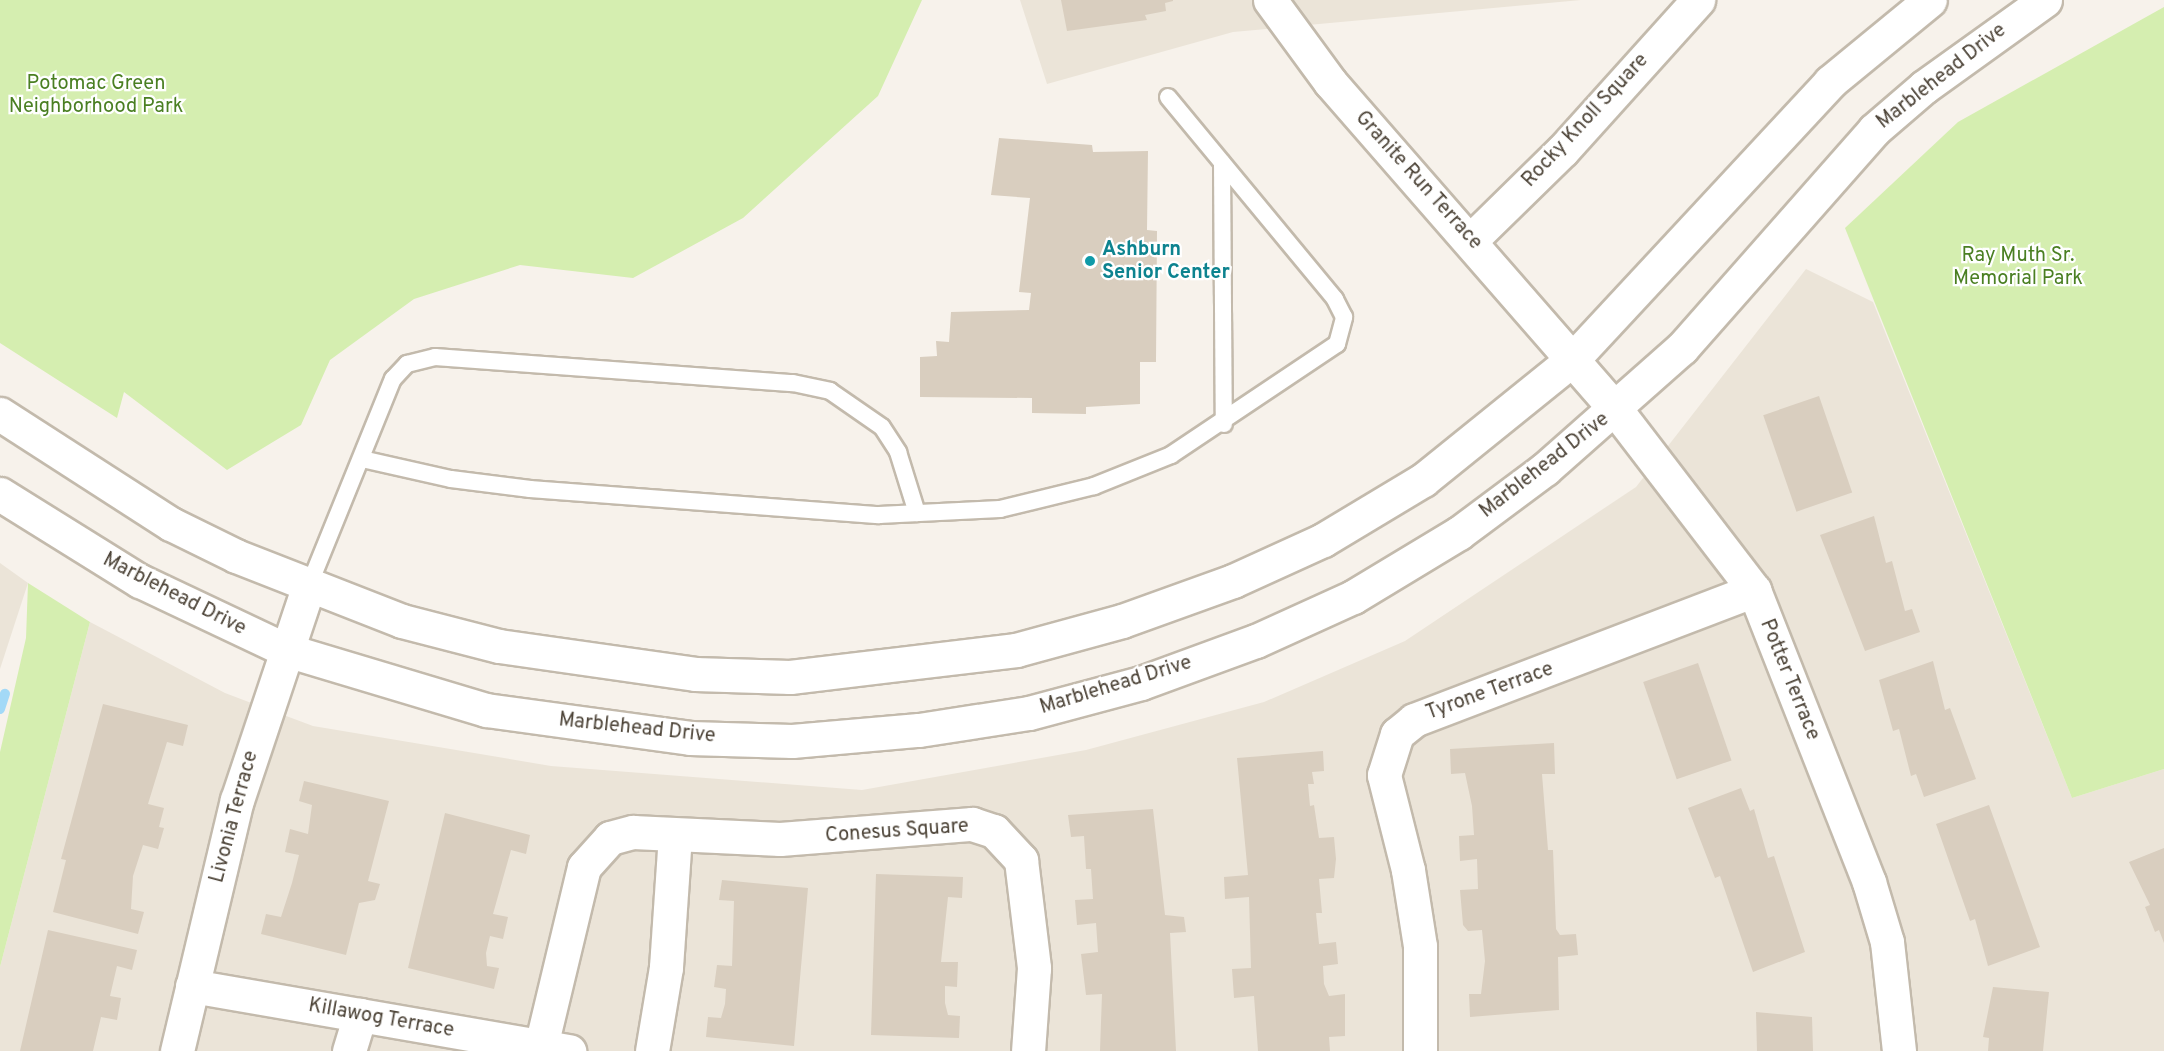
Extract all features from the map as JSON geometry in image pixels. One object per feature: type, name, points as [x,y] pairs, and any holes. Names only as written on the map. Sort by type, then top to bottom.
[{"type":"street","name":"Granite Run Terrace","points":[[1270,0],[1330,82],[1472,239],[1573,359]]},
{"type":"street","name":"Rocky Knoll Square","points":[[1472,239],[1563,150],[1698,0]]},
{"type":"street","points":[[0,414],[171,524],[308,588],[402,621],[499,646],[694,674],[790,677],[1016,650],[1133,617],[1323,540],[1423,480],[1573,359],[1830,82],[1930,0]]},
{"type":"street","name":"Marblehead Drive","points":[[0,494],[140,581],[286,650],[486,710],[690,738],[792,741],[919,730],[1029,713],[1141,683],[1353,597],[1459,533],[1616,410],[1682,348],[1874,130],[1924,87],[2045,0]]},
{"type":"street","name":"Potter Terrace","points":[[1573,359],[1616,410],[1754,590],[1869,882],[1887,942],[1899,1051]]},
{"type":"street","name":"Livonia Terrace","points":[[177,1051],[237,800],[308,588]]},
{"type":"street","name":"Tyrone Terrace","points":[[1420,1051],[1420,946],[1408,870],[1384,775],[1397,734],[1414,720],[1754,590]]},
{"type":"street","name":"Conesus Square","points":[[555,1049],[584,867],[610,838],[633,832],[675,836],[780,839],[972,824],[994,831],[1021,860],[1029,898],[1034,968],[1028,1051]]},
{"type":"street","points":[[652,1051],[666,967],[675,836]]},
{"type":"street","name":"Killawog Terrace","points":[[192,986],[555,1049]]},
{"type":"street","points":[[349,1051],[360,1015]]},
{"type":"lane","points":[[362,459],[451,479],[530,489],[917,513],[1000,509],[1094,486],[1172,455],[1224,424],[1337,344],[1344,317],[1168,97]]},
{"type":"lane","points":[[1222,163],[1224,424]]},
{"type":"lane","points":[[308,588],[393,379],[407,364],[435,357],[793,383],[830,391],[882,427],[898,452],[917,513]]},
{"type":"shaded area","points":[[1020,0],[1581,0],[1233,32],[1047,84]]},
{"type":"shaded area","points":[[1806,269],[1873,302],[2072,798],[2164,769],[2164,1051],[0,1051],[0,967],[90,622],[225,693],[313,726],[551,766],[862,790],[1086,750],[1264,702],[1405,641],[1636,487]]},
{"type":"shaded area","points":[[0,563],[28,583],[0,669]]},
{"type":"green space","name":"Potomac Green Neighborhood Park","points":[[0,0],[922,0],[878,96],[743,218],[633,278],[520,265],[414,299],[330,360],[301,425],[227,470],[124,392],[117,418],[0,343]]},
{"type":"green space","name":"Ray Muth Sr. Memorial Park","points":[[2164,7],[2164,769],[2072,798],[1845,228],[1958,122]]},
{"type":"green space","points":[[28,583],[90,622],[0,967],[0,752],[26,638]]},
{"type":"building","points":[[1061,0],[1173,1],[1165,3],[1166,11],[1145,15],[1147,20],[1067,31]]},
{"type":"building","name":"Ashburn Senior Center","points":[[999,138],[1092,145],[1093,152],[1148,151],[1147,230],[1157,231],[1156,362],[1140,362],[1140,404],[1086,407],[1086,414],[1032,413],[1032,398],[920,397],[920,357],[937,356],[936,341],[949,342],[951,312],[1029,310],[1031,293],[1019,292],[1030,198],[991,195]]},
{"type":"building","points":[[1819,396],[1852,492],[1796,512],[1763,415]]},
{"type":"building","points":[[1874,516],[1886,563],[1892,561],[1905,611],[1912,609],[1920,632],[1865,651],[1820,535]]},
{"type":"building","points":[[1933,661],[1945,710],[1950,708],[1976,779],[1924,797],[1916,774],[1911,776],[1899,729],[1893,731],[1879,680]]},
{"type":"building","points":[[1698,663],[1732,760],[1677,779],[1643,682]]},
{"type":"building","points":[[103,704],[188,725],[183,746],[167,742],[148,804],[164,808],[159,827],[164,828],[158,849],[143,845],[133,876],[131,909],[144,912],[138,934],[53,912],[66,860],[61,859]]},
{"type":"building","points":[[1554,743],[1555,774],[1542,774],[1548,850],[1553,850],[1556,929],[1560,935],[1576,934],[1578,955],[1558,957],[1559,1010],[1470,1017],[1469,994],[1481,994],[1485,961],[1482,930],[1468,931],[1463,925],[1460,890],[1478,889],[1477,859],[1460,861],[1459,836],[1474,835],[1472,806],[1465,773],[1451,774],[1450,749]]},
{"type":"building","points":[[1323,751],[1324,771],[1312,772],[1314,784],[1308,784],[1310,806],[1314,805],[1319,838],[1334,837],[1336,859],[1334,878],[1319,879],[1322,913],[1316,913],[1319,944],[1336,942],[1338,964],[1323,966],[1324,984],[1329,996],[1345,994],[1345,1036],[1329,1037],[1330,1051],[1258,1051],[1254,996],[1234,998],[1232,969],[1251,968],[1249,897],[1225,899],[1224,877],[1248,875],[1237,758]]},
{"type":"building","points":[[304,781],[389,801],[368,881],[380,884],[375,900],[359,903],[346,955],[261,934],[266,914],[281,917],[292,883],[299,855],[285,852],[290,829],[308,834],[312,805],[299,801]]},
{"type":"building","points":[[1741,788],[1750,811],[1754,809],[1768,858],[1774,856],[1805,952],[1753,972],[1720,876],[1715,878],[1688,808]]},
{"type":"building","points":[[1989,805],[2040,947],[1988,966],[1975,919],[1970,921],[1936,824]]},
{"type":"building","points":[[1153,809],[1165,915],[1184,917],[1186,932],[1170,933],[1176,1051],[1100,1051],[1102,994],[1086,995],[1081,954],[1098,952],[1096,923],[1077,925],[1075,900],[1093,899],[1091,869],[1086,869],[1084,836],[1071,837],[1068,815]]},
{"type":"building","points":[[445,813],[530,835],[526,854],[511,850],[493,914],[508,917],[503,939],[490,936],[486,953],[487,966],[499,968],[494,989],[408,968]]},
{"type":"building","points":[[2164,848],[2164,943],[2159,930],[2155,932],[2145,907],[2150,905],[2129,862]]},
{"type":"building","points":[[876,874],[963,877],[962,898],[948,897],[941,962],[958,962],[957,987],[945,986],[945,1003],[948,1015],[960,1016],[959,1038],[871,1035]]},
{"type":"building","points":[[722,880],[808,888],[794,1046],[706,1037],[708,1017],[721,1018],[725,1004],[726,989],[714,987],[717,965],[732,966],[734,901],[719,900]]},
{"type":"building","points":[[48,930],[137,950],[132,970],[117,966],[110,996],[121,998],[117,1020],[101,1017],[93,1051],[20,1051]]},
{"type":"building","points":[[1993,987],[2049,992],[2043,1051],[1988,1051],[1989,1038],[1983,1037]]},
{"type":"building","points":[[1756,1012],[1812,1017],[1813,1051],[1757,1051]]},
{"type":"waterway","points":[[0,709],[5,694]]},
{"type":"place","name":"Ashburn Senior Center","points":[[1090,261]]}]
